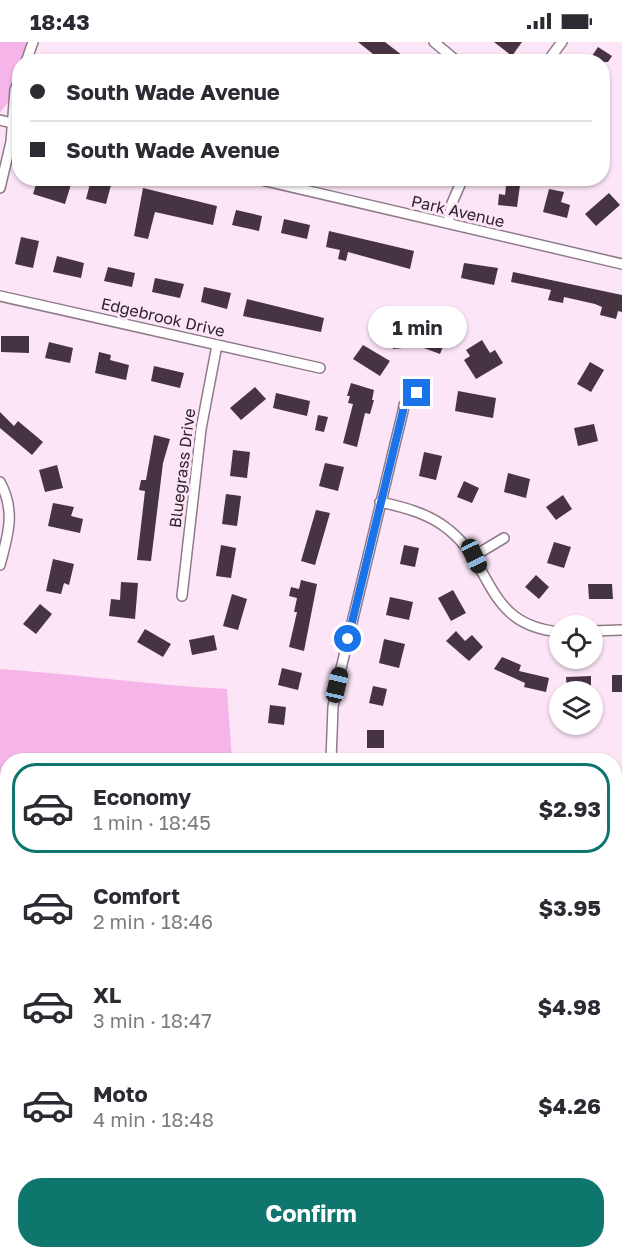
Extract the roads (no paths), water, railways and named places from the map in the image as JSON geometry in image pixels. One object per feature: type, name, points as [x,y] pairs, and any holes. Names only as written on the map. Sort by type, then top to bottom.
[{"type":"street","points":[[434,42],[448,54]]},
{"type":"street","points":[[0,188],[12,138]]},
{"type":"street","name":"Park Avenue","points":[[288,186],[622,264]]},
{"type":"street","points":[[448,223],[452,203],[460,186]]},
{"type":"street","name":"Edgebrook Drive","points":[[0,296],[320,368]]},
{"type":"street","name":"Bluegrass Drive","points":[[182,596],[201,429],[217,345]]},
{"type":"street","points":[[331,753],[333,707],[380,502],[404,405],[417,393]]},
{"type":"street","points":[[0,482],[6,494],[11,516],[0,565]]},
{"type":"street","points":[[380,502],[435,520],[450,531],[474,556],[484,579],[503,609],[531,628],[549,630]]},
{"type":"street","points":[[474,556],[504,538]]},
{"type":"street","points":[[603,631],[622,630]]}]
